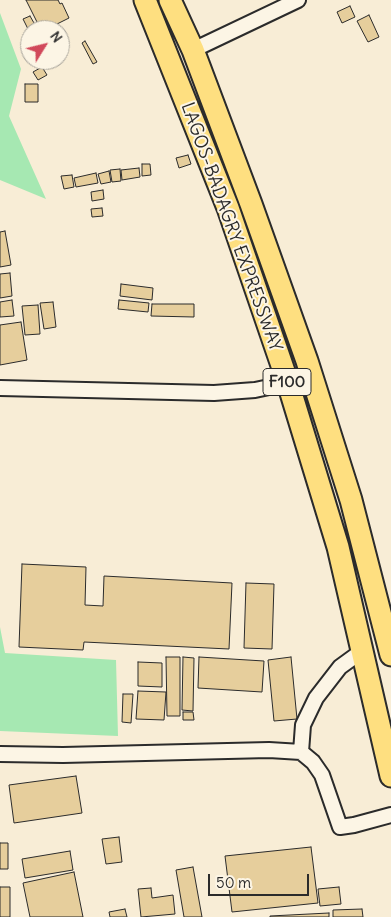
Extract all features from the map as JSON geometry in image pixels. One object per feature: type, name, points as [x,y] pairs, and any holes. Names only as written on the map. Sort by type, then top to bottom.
[{"type":"highway","name":"LAGOS-BADAGRY EXPRESSWAY","points":[[144,0],[228,208],[288,384],[338,547],[391,776]]},
{"type":"highway","name":"LAGOS-BADAGRY EXPRESSWAY","points":[[170,0],[193,50],[307,361],[352,500],[391,655]]},
{"type":"street","points":[[193,50],[298,0]]},
{"type":"street","points":[[0,388],[214,393],[255,390],[288,384]]},
{"type":"street","points":[[301,752],[303,726],[316,698],[340,668],[362,651]]},
{"type":"street","points":[[0,754],[62,756],[269,750],[301,752],[313,762],[322,775],[340,827],[391,815]]},
{"type":"green space","points":[[0,13],[21,70],[9,116],[46,199],[0,180]]},
{"type":"green space","points":[[0,627],[5,653],[116,660],[118,736],[0,731]]},
{"type":"building","points":[[26,0],[58,0],[60,4],[62,3],[69,18],[65,20],[36,20]]},
{"type":"building","points":[[350,6],[355,17],[342,23],[337,12]]},
{"type":"building","points":[[369,15],[379,37],[368,42],[357,21]]},
{"type":"building","points":[[30,16],[32,20],[24,20]]},
{"type":"building","points":[[85,41],[97,62],[93,64],[82,43]]},
{"type":"building","points":[[44,70],[47,75],[38,80],[33,72]]},
{"type":"building","points":[[25,84],[38,84],[38,102],[25,102]]},
{"type":"building","points":[[188,155],[191,164],[179,168],[176,158]]},
{"type":"building","points":[[142,164],[150,164],[151,175],[142,176]]},
{"type":"building","points":[[139,168],[140,177],[122,180],[121,170]]},
{"type":"building","points":[[120,169],[121,181],[112,182],[110,170]]},
{"type":"building","points":[[109,171],[111,182],[101,184],[98,174]]},
{"type":"building","points":[[96,173],[98,183],[76,187],[74,178]]},
{"type":"building","points":[[72,175],[74,187],[64,189],[61,176]]},
{"type":"building","points":[[103,190],[104,199],[92,201],[91,192]]},
{"type":"building","points":[[102,208],[103,216],[92,217],[91,209]]},
{"type":"building","points":[[5,231],[11,265],[0,267],[0,232]]},
{"type":"building","points":[[10,273],[12,296],[0,298],[0,274]]},
{"type":"building","points":[[121,284],[153,288],[152,300],[120,296]]},
{"type":"building","points":[[12,300],[14,316],[0,317],[0,302]]},
{"type":"building","points":[[119,300],[149,303],[148,312],[118,309]]},
{"type":"building","points":[[53,302],[56,327],[44,329],[40,303]]},
{"type":"building","points":[[152,304],[194,304],[194,317],[151,316]]},
{"type":"building","points":[[38,305],[40,334],[25,335],[22,306]]},
{"type":"building","points":[[21,322],[27,360],[0,365],[0,325]]},
{"type":"building","points":[[22,564],[86,567],[85,605],[103,606],[104,576],[232,583],[229,649],[84,642],[83,650],[19,647]]},
{"type":"building","points":[[246,583],[274,584],[272,649],[244,648]]},
{"type":"building","points":[[166,657],[180,657],[180,716],[167,716]]},
{"type":"building","points":[[183,657],[194,658],[193,711],[182,710]]},
{"type":"building","points":[[199,657],[264,661],[262,692],[198,688]]},
{"type":"building","points":[[291,657],[297,719],[274,721],[268,660]]},
{"type":"building","points":[[138,662],[162,663],[162,687],[138,686]]},
{"type":"building","points":[[138,691],[166,692],[164,720],[136,719]]},
{"type":"building","points":[[123,694],[133,694],[131,723],[122,722]]},
{"type":"building","points":[[183,712],[193,712],[194,720],[183,720]]},
{"type":"building","points":[[76,776],[82,813],[14,823],[9,785]]},
{"type":"building","points":[[119,837],[122,862],[106,864],[102,839]]},
{"type":"building","points":[[0,843],[8,843],[8,869],[0,869]]},
{"type":"building","points":[[311,847],[318,903],[232,912],[225,856]]},
{"type":"building","points":[[70,851],[73,870],[25,878],[22,859]]},
{"type":"building","points":[[193,867],[202,917],[184,917],[176,870]]},
{"type":"building","points":[[74,872],[83,917],[30,917],[23,883]]},
{"type":"building","points":[[0,887],[10,887],[10,917],[0,917]]},
{"type":"building","points":[[339,887],[341,904],[320,906],[318,889]]},
{"type":"building","points":[[151,888],[152,898],[173,895],[175,914],[141,917],[138,889]]},
{"type":"building","points":[[125,909],[127,917],[110,917],[109,912]]},
{"type":"building","points":[[362,909],[363,917],[333,917],[333,910]]},
{"type":"building","points":[[329,913],[329,917],[270,917],[270,916]]}]
